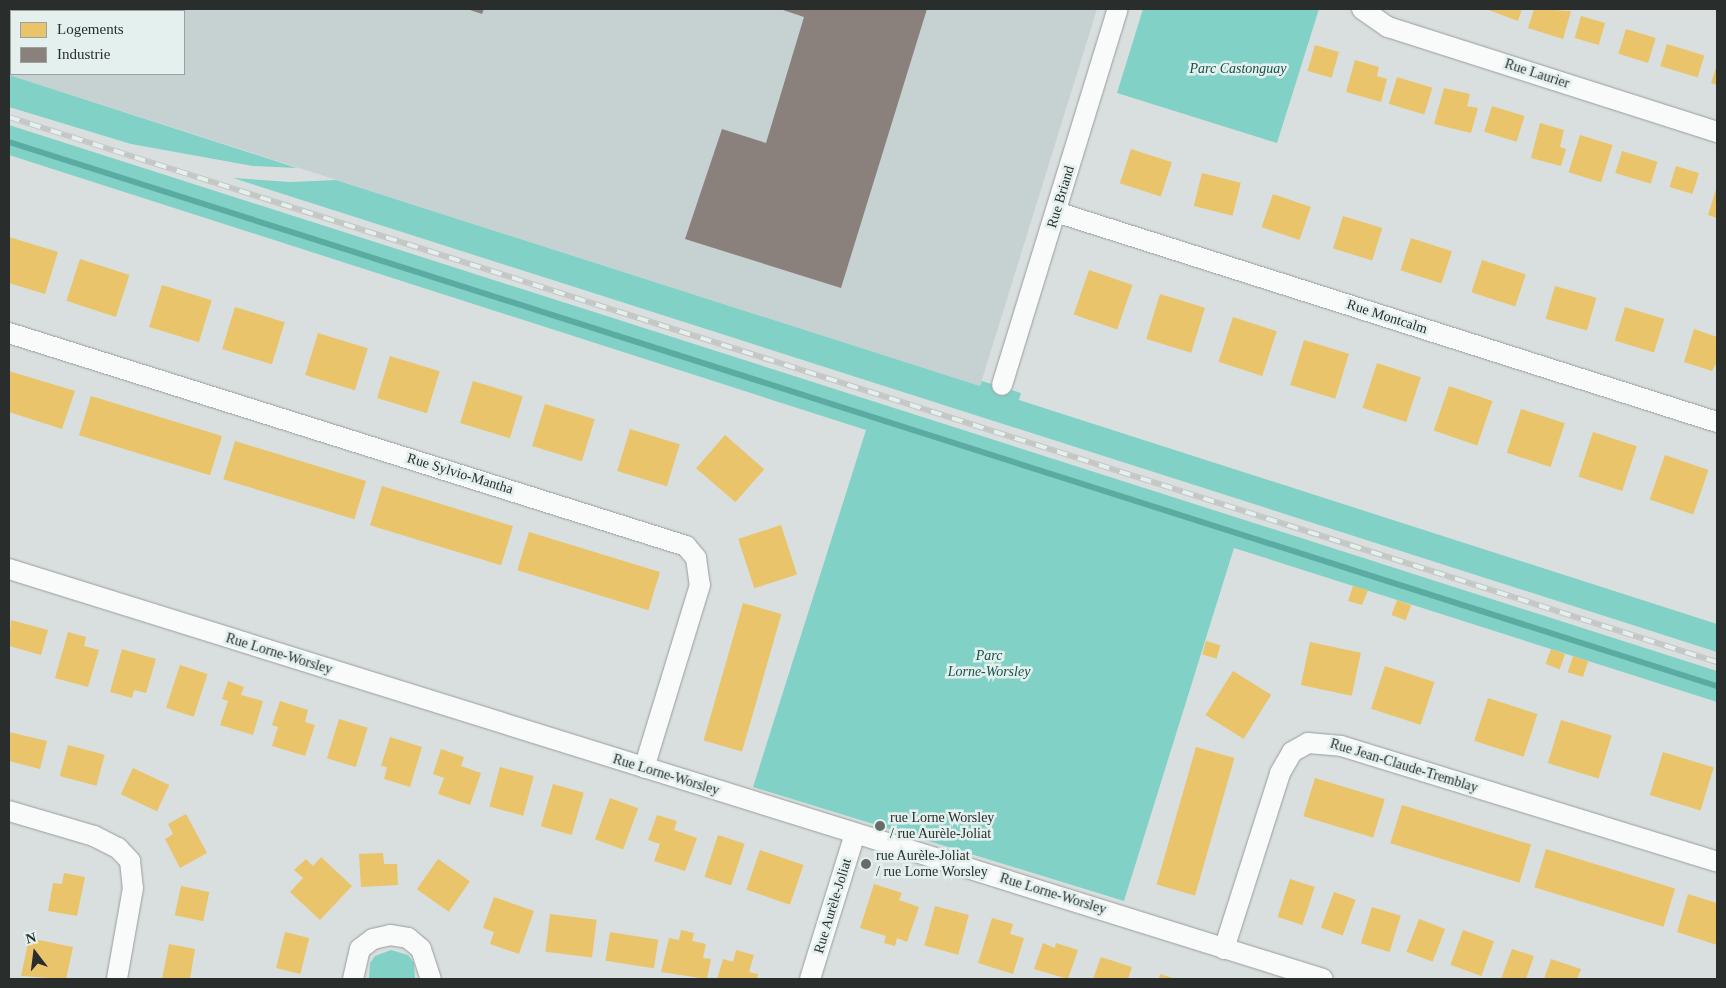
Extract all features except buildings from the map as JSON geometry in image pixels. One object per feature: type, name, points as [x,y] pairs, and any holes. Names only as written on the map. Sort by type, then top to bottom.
[{"type":"street","name":"Rue Briand","points":[[1002,385],[1118,9]]},
{"type":"street","name":"Rue Laurier","points":[[1362,9],[1388,27],[1717,132]]},
{"type":"street","name":"Rue Montcalm","points":[[1056,212],[1717,422]]},
{"type":"street","name":"Rue Sylvio-Mantha","points":[[9,333],[686,546],[693,552],[699,566],[700,585],[644,768]]},
{"type":"street","name":"Rue Lorne-Worsley","points":[[9,569],[1323,979]]},
{"type":"street","name":"Rue Jean-Claude-Tremblay","points":[[1224,949],[1280,773],[1292,752],[1308,743],[1341,746],[1717,862]]},
{"type":"street","points":[[9,811],[94,836],[118,848],[130,861],[134,877],[133,895],[117,979]]},
{"type":"street","name":"Rue Aurèle-Joliat","points":[[810,979],[855,834]]},
{"type":"street","points":[[353,979],[360,950],[373,939],[390,935],[408,938],[421,949],[431,979]]},
{"type":"shaded area","points":[[9,9],[1097,9],[980,386],[9,75]]},
{"type":"green space","name":"Parc Castonguay","points":[[1143,9],[1319,9],[1277,143],[1117,93]]},
{"type":"green space","points":[[9,75],[297,168],[253,166],[131,144],[9,107]]},
{"type":"green space","name":"Parc Lorne-Worsley","points":[[9,125],[1717,671],[1717,702],[1234,548],[1124,901],[753,787],[866,430],[9,155]]},
{"type":"green space","points":[[233,178],[290,182],[336,180],[980,386],[982,381],[1021,393],[1019,400],[1717,624],[1717,652]]},
{"type":"green space","points":[[391,950],[408,955],[414,963],[415,979],[369,979],[370,963],[375,956]]},
{"type":"waterway","points":[[9,142],[1717,686]]},
{"type":"railway","points":[[9,117],[1717,662]]},
{"type":"place","name":"rue Lorne Worsley / rue Aurèle-Joliat","points":[[880,826]]},
{"type":"place","name":"rue Aurèle-Joliat / rue Lorne Worsley","points":[[866,864]]}]
